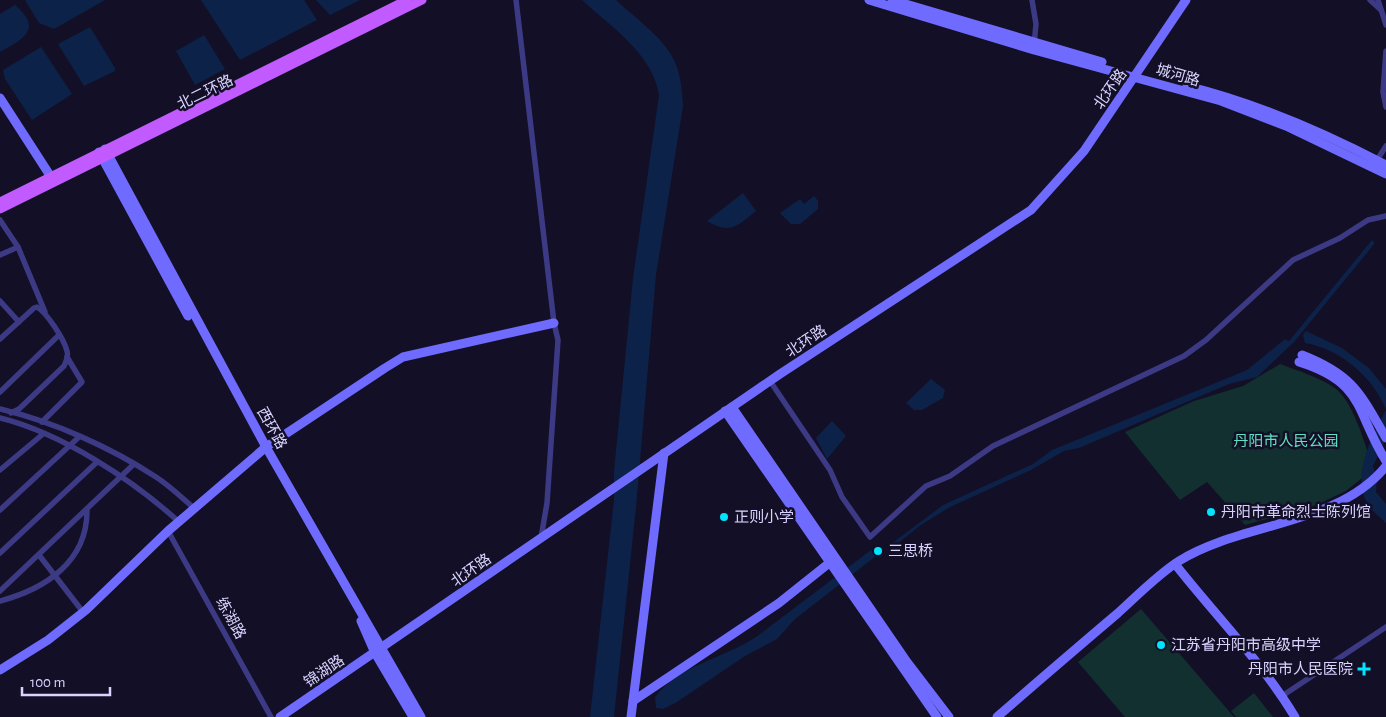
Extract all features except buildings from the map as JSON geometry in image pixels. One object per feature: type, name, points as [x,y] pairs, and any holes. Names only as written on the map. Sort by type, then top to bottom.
[{"type":"main road","name":"北二环路","points":[[0,210],[104,154],[407,0]]},
{"type":"main road","name":"北二环路","points":[[0,202],[51,176],[104,154],[422,0]]},
{"type":"street","points":[[516,0],[559,359],[541,538]]},
{"type":"street","name":"城河路","points":[[868,0],[1137,75],[1221,101],[1374,163],[1386,165]]},
{"type":"street","name":"城河路","points":[[892,0],[1034,46]]},
{"type":"street","points":[[1032,0],[1036,24],[1034,46]]},
{"type":"street","name":"北环路","points":[[379,650],[728,409],[1031,210],[1084,150],[1137,75],[1186,0]]},
{"type":"street","points":[[1370,0],[1384,13]]},
{"type":"street","points":[[1378,0],[1384,13],[1386,25]]},
{"type":"street","points":[[1386,51],[1383,92],[1386,107]]},
{"type":"street","points":[[0,98],[51,176]]},
{"type":"street","points":[[1374,163],[1386,146]]},
{"type":"street","name":"西环路","points":[[104,154],[365,628],[421,717]]},
{"type":"street","name":"城河路","points":[[1374,163],[1386,174]]},
{"type":"street","points":[[770,381],[830,470],[842,497],[870,537],[926,486],[950,476],[993,446],[1184,356],[1206,340],[1293,260],[1340,238],[1368,220],[1386,216]]},
{"type":"street","points":[[0,220],[18,247],[46,314],[59,335],[68,357],[82,382],[42,422]]},
{"type":"street","points":[[0,255],[18,247]]},
{"type":"street","points":[[0,301],[18,322]]},
{"type":"street","points":[[0,339],[34,308],[37,307],[46,314]]},
{"type":"street","points":[[0,670],[48,640],[83,612],[168,531],[265,449],[403,357],[554,323]]},
{"type":"street","points":[[0,392],[59,335]]},
{"type":"street","points":[[1,419],[13,412],[64,366],[68,357]]},
{"type":"street","points":[[1386,438],[1360,394],[1346,379],[1324,364],[1300,359],[1327,373],[1346,387],[1360,404],[1386,461]]},
{"type":"street","points":[[0,409],[49,424],[134,464],[158,479],[195,509]]},
{"type":"street","points":[[728,409],[852,587],[949,717]]},
{"type":"street","points":[[1,419],[41,433],[123,476],[150,496],[179,522]]},
{"type":"street","points":[[0,470],[49,424]]},
{"type":"street","points":[[0,510],[79,437]]},
{"type":"street","points":[[631,717],[664,453]]},
{"type":"street","points":[[0,553],[97,462]]},
{"type":"street","points":[[0,591],[134,464]]},
{"type":"street","points":[[997,717],[1175,564],[1240,534],[1314,513],[1360,488],[1380,474],[1386,466]]},
{"type":"street","points":[[0,601],[23,594],[56,574],[83,541],[86,511]]},
{"type":"street","name":"练湖路","points":[[168,531],[271,717]]},
{"type":"street","points":[[39,555],[56,574],[83,612]]},
{"type":"street","points":[[633,701],[779,603],[833,560]]},
{"type":"street","points":[[1175,564],[1282,696],[1295,717]]},
{"type":"street","points":[[852,587],[937,717]]},
{"type":"street","points":[[1282,696],[1364,644],[1386,627]]},
{"type":"street","name":"西环路","points":[[379,650],[414,717]]},
{"type":"street","name":"锦湖路","points":[[280,717],[379,650]]},
{"type":"green space","name":"丹阳市人民公园","points":[[1280,364],[1323,381],[1336,389],[1354,415],[1373,469],[1346,491],[1316,505],[1245,525],[1207,482],[1180,500],[1125,432],[1194,401],[1243,386]]},
{"type":"green space","points":[[1141,609],[1234,717],[1125,717],[1078,662]]},
{"type":"green space","points":[[1254,693],[1273,717],[1236,717],[1231,711]]},
{"type":"water","points":[[25,0],[105,0],[54,29],[39,23]]},
{"type":"water","points":[[201,0],[304,0],[317,20],[240,60]]},
{"type":"water","points":[[316,0],[360,0],[330,15]]},
{"type":"water","points":[[582,0],[616,0],[663,43],[674,60],[678,71],[683,106],[656,275],[636,507],[614,717],[590,717],[614,500],[614,471],[633,278],[659,95],[649,67],[640,54],[618,31]]},
{"type":"water","points":[[15,5],[28,21],[28,31],[15,44],[0,52],[0,14]]},
{"type":"water","points":[[90,27],[115,71],[84,86],[58,44]]},
{"type":"water","points":[[204,35],[225,69],[195,85],[176,51]]},
{"type":"water","points":[[41,47],[72,94],[32,120],[5,79],[3,70]]},
{"type":"water","points":[[743,193],[756,211],[744,221],[728,228],[707,221]]},
{"type":"water","points":[[814,196],[818,201],[818,209],[800,224],[791,224],[780,213],[800,199],[804,204]]},
{"type":"water","points":[[1372,240],[1375,243],[1294,342],[1257,377],[1229,384],[1079,448],[1064,451],[1031,470],[950,507],[921,525],[893,547],[891,544],[943,505],[1033,464],[1052,450],[1247,370],[1285,339],[1289,341]]},
{"type":"water","points":[[1306,331],[1342,348],[1369,368],[1386,389],[1386,409],[1372,386],[1353,366],[1330,351],[1305,343],[1303,335]]},
{"type":"water","points":[[931,379],[945,390],[943,398],[922,410],[914,410],[906,403]]},
{"type":"water","points":[[1386,410],[1386,439],[1373,466],[1377,479],[1376,492],[1386,504],[1386,523],[1367,503],[1361,480],[1370,443]]},
{"type":"water","points":[[832,421],[846,436],[827,459],[816,438]]},
{"type":"water","points":[[871,550],[876,556],[795,619],[777,639],[745,656],[677,702],[663,709],[656,708],[655,697],[677,677],[756,637]]},
{"type":"place","name":"丹阳市革命烈士陈列馆","points":[[1211,512]]},
{"type":"place","name":"正则小学","points":[[724,517]]},
{"type":"place","name":"三思桥","points":[[878,551]]},
{"type":"place","name":"江苏省丹阳市高级中学","points":[[1161,645]]},
{"type":"place","name":"丹阳市人民医院","points":[[1364,669]]}]
